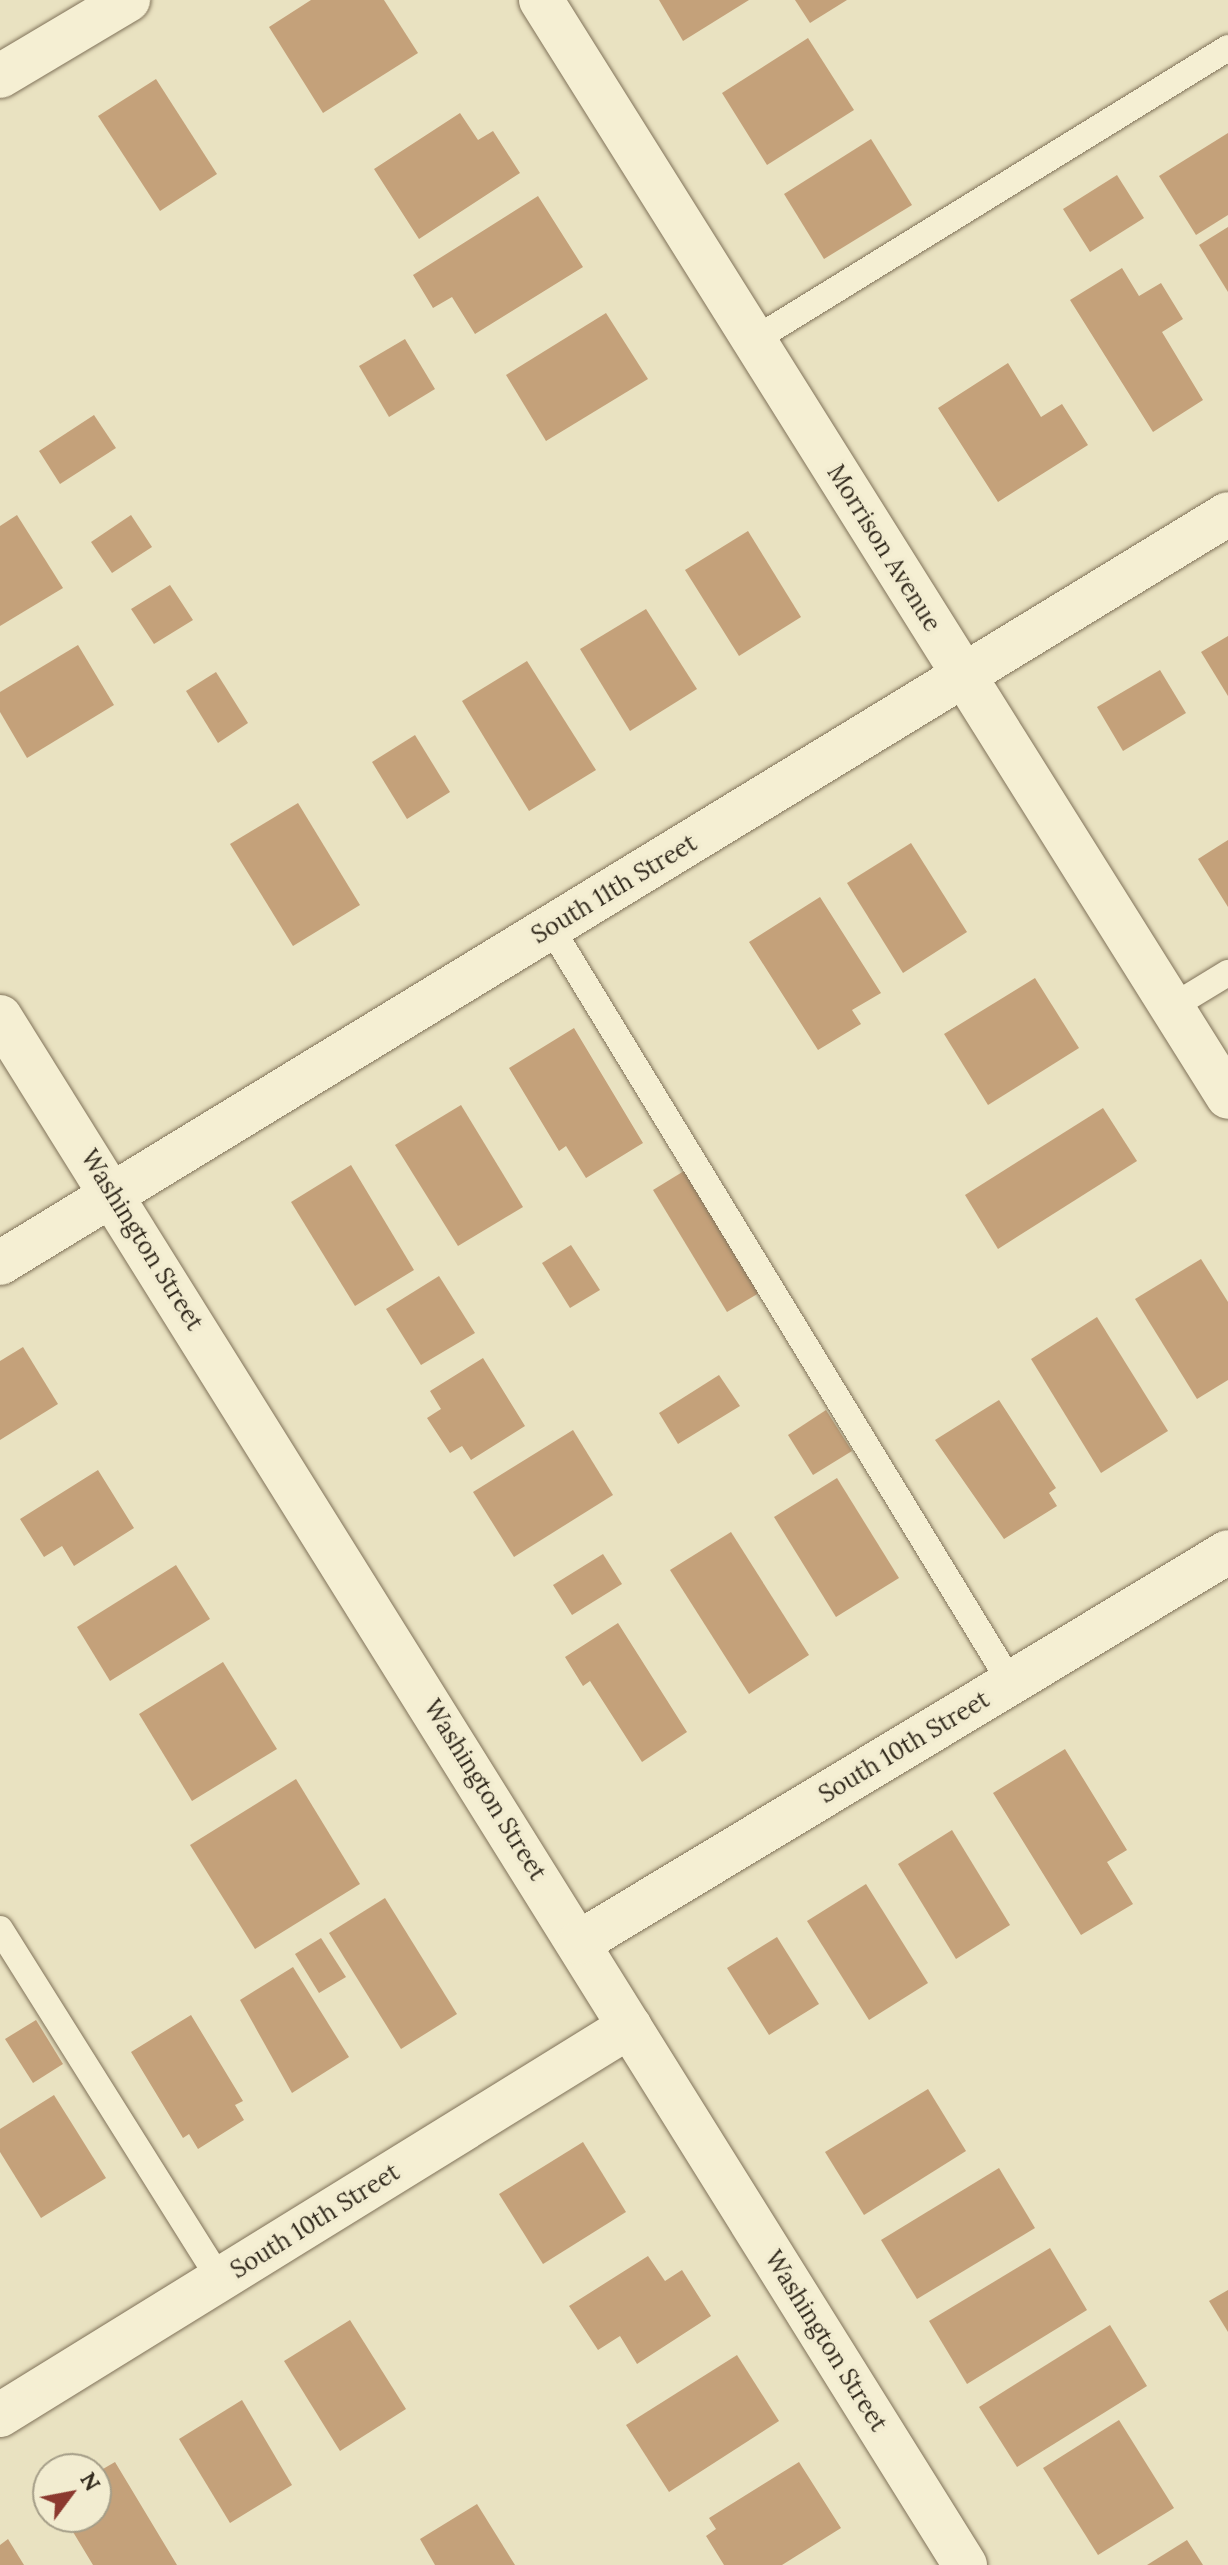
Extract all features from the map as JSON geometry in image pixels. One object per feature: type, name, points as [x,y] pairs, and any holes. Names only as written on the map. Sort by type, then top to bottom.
[{"type":"street","points":[[0,76],[128,0]]},
{"type":"street","name":"Morrison Avenue","points":[[541,0],[1228,1097]]},
{"type":"street","name":"South 11th Street","points":[[0,1263],[1228,514]]},
{"type":"street","name":"Washington Street","points":[[0,1017],[580,1942],[965,2565]]},
{"type":"street","name":"South 10th Street","points":[[580,1942],[1228,1552]]},
{"type":"street","name":"South 10th Street","points":[[0,2415],[630,2026]]},
{"type":"lane","points":[[754,340],[1228,48]]},
{"type":"lane","points":[[551,928],[1011,1683]]},
{"type":"lane","points":[[1172,1007],[1228,973]]},
{"type":"lane","points":[[0,1929],[220,2280]]},
{"type":"building","points":[[311,0],[384,0],[418,53],[323,113],[269,27]]},
{"type":"building","points":[[659,0],[749,0],[683,41]]},
{"type":"building","points":[[795,0],[847,0],[810,23]]},
{"type":"building","points":[[808,38],[854,110],[767,165],[722,93]]},
{"type":"building","points":[[156,79],[217,174],[160,211],[98,116]]},
{"type":"building","points":[[460,113],[478,140],[493,131],[520,173],[419,239],[374,169]]},
{"type":"building","points":[[1228,133],[1228,215],[1196,235],[1159,176]]},
{"type":"building","points":[[871,139],[912,205],[824,259],[784,194]]},
{"type":"building","points":[[1117,175],[1144,218],[1090,252],[1063,209]]},
{"type":"building","points":[[538,196],[583,267],[475,334],[452,297],[433,308],[413,275]]},
{"type":"building","points":[[1228,227],[1228,292],[1199,245]]},
{"type":"building","points":[[1122,268],[1139,296],[1161,283],[1183,319],[1162,332],[1203,400],[1153,432],[1070,300]]},
{"type":"building","points":[[606,313],[648,379],[546,441],[506,375]]},
{"type":"building","points":[[405,339],[435,389],[389,417],[359,366]]},
{"type":"building","points":[[1008,363],[1041,417],[1062,404],[1088,445],[998,502],[938,408]]},
{"type":"building","points":[[94,415],[116,448],[60,484],[39,451]]},
{"type":"building","points":[[17,515],[63,588],[0,626],[0,526]]},
{"type":"building","points":[[131,515],[152,547],[112,573],[91,542]]},
{"type":"building","points":[[748,531],[801,617],[739,656],[685,570]]},
{"type":"building","points":[[170,585],[193,620],[154,644],[131,609]]},
{"type":"building","points":[[646,609],[697,689],[630,731],[580,649]]},
{"type":"building","points":[[1228,636],[1228,696],[1201,652]]},
{"type":"building","points":[[78,645],[114,705],[27,758],[0,712],[0,692]]},
{"type":"building","points":[[527,661],[596,770],[529,811],[462,701]]},
{"type":"building","points":[[1160,670],[1186,713],[1123,751],[1097,707]]},
{"type":"building","points":[[216,672],[248,723],[218,743],[186,691]]},
{"type":"building","points":[[415,735],[450,792],[407,819],[372,762]]},
{"type":"building","points":[[298,803],[360,905],[293,946],[230,844]]},
{"type":"building","points":[[1228,840],[1228,907],[1198,859]]},
{"type":"building","points":[[911,843],[967,932],[903,973],[847,883]]},
{"type":"building","points":[[820,897],[881,993],[852,1010],[861,1024],[818,1050],[749,942]]},
{"type":"building","points":[[1035,978],[1079,1048],[988,1105],[944,1034]]},
{"type":"building","points":[[574,1028],[643,1143],[586,1178],[566,1146],[559,1151],[509,1068]]},
{"type":"building","points":[[461,1105],[523,1207],[458,1246],[395,1145]]},
{"type":"building","points":[[1103,1108],[1137,1161],[998,1249],[965,1195]]},
{"type":"building","points":[[351,1165],[414,1270],[355,1306],[291,1202]]},
{"type":"building","points":[[684,1171],[759,1293],[727,1312],[653,1190]]},
{"type":"building","points":[[571,1245],[600,1290],[570,1308],[542,1263]]},
{"type":"building","points":[[1201,1259],[1228,1302],[1228,1380],[1197,1399],[1135,1299]]},
{"type":"building","points":[[439,1276],[475,1333],[421,1365],[386,1309]]},
{"type":"building","points":[[1097,1317],[1168,1431],[1101,1473],[1031,1359]]},
{"type":"building","points":[[23,1347],[58,1404],[0,1440],[0,1361]]},
{"type":"building","points":[[483,1358],[525,1426],[471,1460],[462,1446],[450,1453],[427,1418],[441,1409],[430,1391]]},
{"type":"building","points":[[719,1375],[740,1406],[678,1444],[659,1413]]},
{"type":"building","points":[[999,1400],[1056,1488],[1049,1493],[1057,1506],[1004,1539],[935,1440]]},
{"type":"building","points":[[826,1410],[852,1451],[813,1475],[788,1435]]},
{"type":"building","points":[[573,1430],[613,1495],[514,1557],[473,1492]]},
{"type":"building","points":[[98,1470],[134,1528],[74,1566],[62,1546],[44,1557],[20,1519]]},
{"type":"building","points":[[837,1478],[899,1578],[836,1617],[774,1517]]},
{"type":"building","points":[[731,1532],[809,1655],[749,1694],[670,1570]]},
{"type":"building","points":[[603,1554],[622,1584],[572,1615],[553,1585]]},
{"type":"building","points":[[176,1565],[210,1619],[110,1681],[77,1627]]},
{"type":"building","points":[[618,1623],[687,1732],[642,1762],[590,1681],[583,1686],[565,1657]]},
{"type":"building","points":[[223,1662],[277,1749],[192,1801],[139,1714]]},
{"type":"building","points":[[1065,1749],[1127,1850],[1107,1862],[1133,1904],[1081,1935],[993,1793]]},
{"type":"building","points":[[296,1779],[360,1884],[255,1949],[190,1845]]},
{"type":"building","points":[[952,1830],[1010,1925],[956,1959],[898,1864]]},
{"type":"building","points":[[866,1884],[928,1983],[869,2020],[807,1921]]},
{"type":"building","points":[[385,1898],[457,2014],[401,2049],[329,1933]]},
{"type":"building","points":[[777,1937],[819,2004],[769,2035],[727,1968]]},
{"type":"building","points":[[321,1938],[346,1977],[319,1993],[295,1954]]},
{"type":"building","points":[[293,1967],[349,2057],[292,2093],[240,2000]]},
{"type":"building","points":[[191,2015],[243,2101],[235,2105],[244,2120],[198,2149],[189,2134],[183,2138],[131,2052]]},
{"type":"building","points":[[36,2020],[63,2064],[33,2083],[5,2039]]},
{"type":"building","points":[[928,2089],[966,2151],[864,2215],[825,2152]]},
{"type":"building","points":[[54,2095],[106,2178],[41,2218],[0,2152],[0,2129]]},
{"type":"building","points":[[583,2142],[626,2212],[543,2264],[499,2194]]},
{"type":"building","points":[[999,2168],[1035,2228],[917,2299],[881,2240]]},
{"type":"building","points":[[1050,2248],[1087,2310],[967,2384],[929,2321]]},
{"type":"building","points":[[648,2256],[665,2281],[682,2270],[711,2316],[637,2364],[620,2336],[598,2350],[569,2306]]},
{"type":"building","points":[[1228,2290],[1228,2332],[1209,2301]]},
{"type":"building","points":[[350,2320],[406,2409],[340,2451],[284,2361]]},
{"type":"building","points":[[1110,2325],[1147,2386],[1017,2467],[979,2407]]},
{"type":"building","points":[[737,2355],[779,2421],[669,2492],[626,2425]]},
{"type":"building","points":[[242,2400],[292,2485],[230,2523],[179,2439]]},
{"type":"building","points":[[1119,2420],[1174,2508],[1098,2555],[1043,2468]]},
{"type":"building","points":[[115,2462],[177,2565],[93,2565],[74,2533],[112,2533],[112,2464]]},
{"type":"building","points":[[799,2462],[841,2528],[782,2565],[724,2565],[706,2536],[716,2529],[709,2518]]},
{"type":"building","points":[[477,2504],[515,2565],[435,2565],[420,2539]]},
{"type":"building","points":[[8,2539],[24,2565],[0,2565],[0,2545]]},
{"type":"building","points":[[1187,2540],[1203,2565],[1147,2565]]}]
